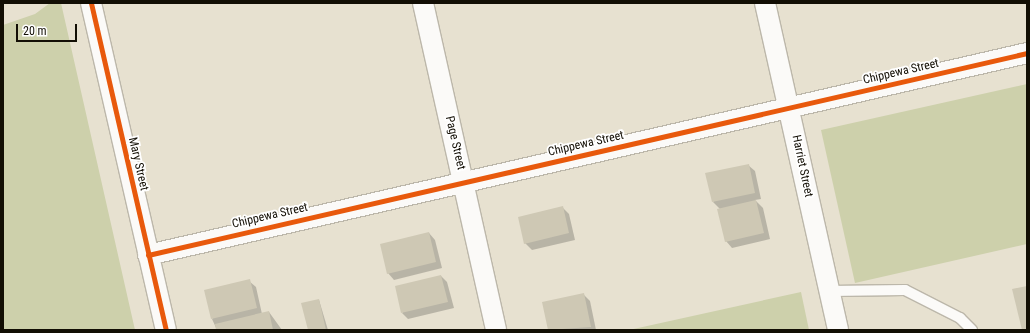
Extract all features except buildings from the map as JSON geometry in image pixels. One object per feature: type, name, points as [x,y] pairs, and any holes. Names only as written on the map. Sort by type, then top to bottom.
[{"type":"street","name":"Mary Street","points":[[90,3],[166,330]]},
{"type":"street","name":"Page Street","points":[[423,3],[496,330]]},
{"type":"street","name":"Harriet Street","points":[[765,3],[790,109],[838,330]]},
{"type":"street","name":"Chippewa Street","points":[[148,255],[790,109],[1027,53]]},
{"type":"lane","points":[[830,291],[905,290],[953,314],[972,330]]},
{"type":"green space","points":[[50,3],[61,3],[135,330],[3,330],[3,25],[35,14]]},
{"type":"green space","points":[[1027,84],[1027,244],[855,283],[821,130]]},
{"type":"green space","points":[[801,292],[809,330],[629,330]]},
{"type":"cycle path","points":[[91,3],[166,330]]},
{"type":"cycle path","points":[[148,255],[1027,53]]}]
